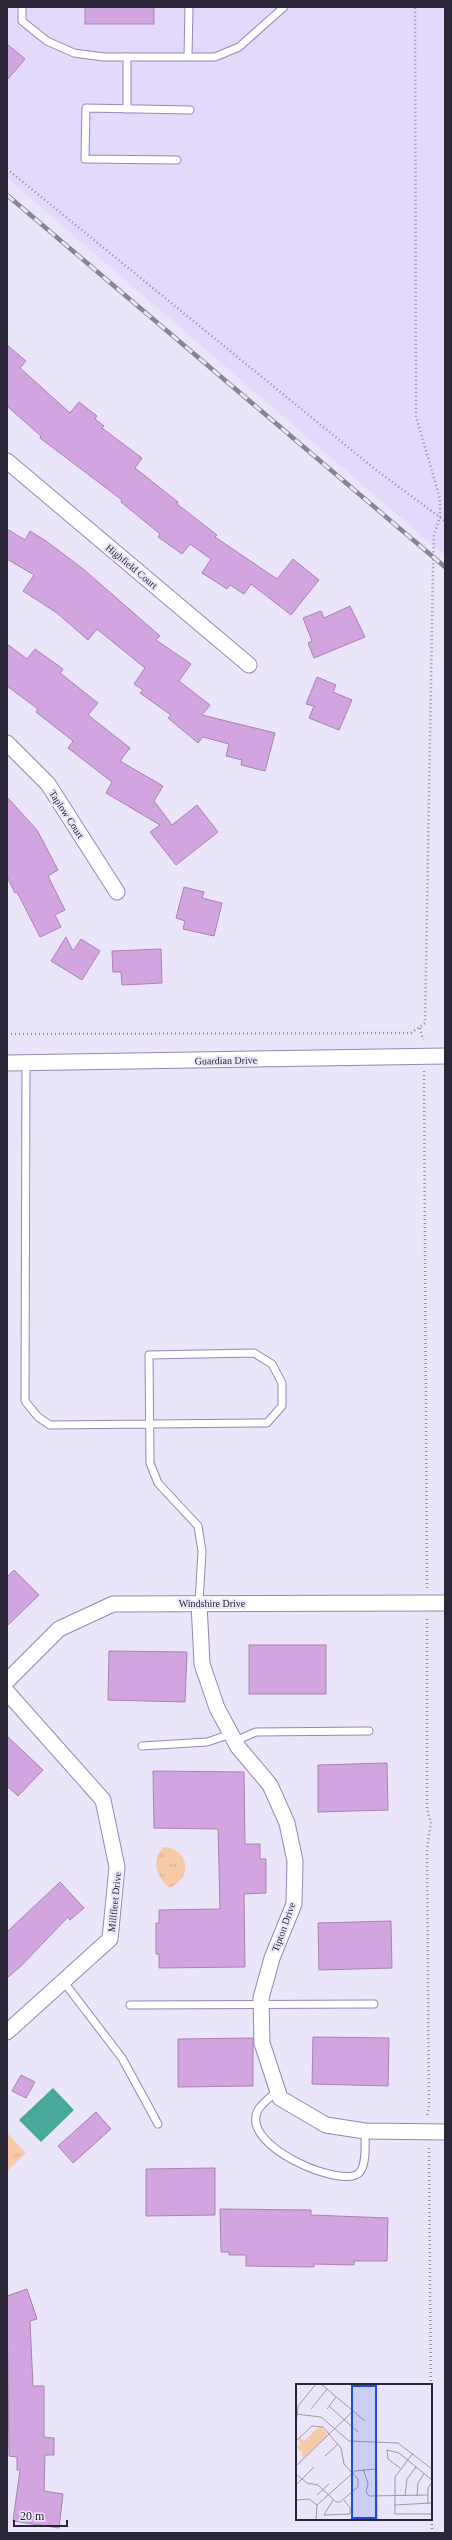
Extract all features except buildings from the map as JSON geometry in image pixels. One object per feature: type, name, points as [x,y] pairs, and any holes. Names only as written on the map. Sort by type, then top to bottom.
[{"type":"street","name":"Highfield Court","points":[[10,468],[249,665]]},
{"type":"street","name":"Taplow Court","points":[[7,743],[48,784],[117,892]]},
{"type":"street","name":"Guardian Drive","points":[[7,1063],[445,1056]]},
{"type":"street","name":"Tipton Drive","points":[[199,1603],[202,1664],[217,1708],[233,1738],[270,1785],[288,1823],[295,1861],[294,1904],[272,1958],[261,2004],[262,2043],[280,2098],[326,2125],[365,2131],[445,2132]]},
{"type":"street","name":"Windshire Drive","points":[[7,1681],[59,1629],[112,1604],[445,1603]]},
{"type":"street","name":"Millfleet Drive","points":[[7,1692],[103,1800],[117,1867],[110,1939],[7,2032]]},
{"type":"lane","points":[[22,7],[22,21],[47,41],[74,53],[127,57],[215,57],[239,47],[284,7]]},
{"type":"lane","points":[[188,56],[189,7]]},
{"type":"lane","points":[[127,57],[127,109]]},
{"type":"lane","points":[[177,160],[86,159],[86,108],[190,110]]},
{"type":"lane","points":[[26,1063],[25,1401],[38,1417],[50,1425],[149,1424],[267,1423],[282,1406],[282,1383],[272,1364],[254,1353],[149,1355],[149,1424],[150,1463],[158,1483],[198,1526],[202,1551],[199,1603]]},
{"type":"lane","points":[[142,1746],[207,1742],[233,1738],[256,1732],[369,1731]]},
{"type":"lane","points":[[63,1981],[122,2058],[158,2124]]},
{"type":"lane","points":[[130,2005],[374,2004]]},
{"type":"lane","points":[[278,2090],[258,2109],[255,2121],[257,2131],[263,2139],[282,2153],[309,2168],[347,2177],[358,2174],[363,2167],[365,2131]]},
{"type":"path","points":[[7,1034],[411,1033],[425,1023],[434,535],[440,517],[440,499],[416,416],[415,7]]},
{"type":"path","points":[[7,169],[376,470],[445,521]]},
{"type":"path","points":[[420,1028],[424,1057],[427,1809],[431,1823],[427,1849],[431,2384]]},
{"type":"path","points":[[432,2520],[432,2533]]},
{"type":"shaded area","points":[[7,7],[445,7],[445,556],[7,178]]},
{"type":"shaded area","points":[[53,2088],[74,2110],[41,2142],[19,2120]]},
{"type":"green space","points":[[163,1847],[172,1849],[179,1853],[185,1864],[185,1871],[182,1878],[177,1884],[169,1888],[158,1874],[156,1863],[159,1853]]},
{"type":"green space","points":[[7,2133],[26,2153],[7,2171]]},
{"type":"railway","points":[[7,195],[445,567]]}]
